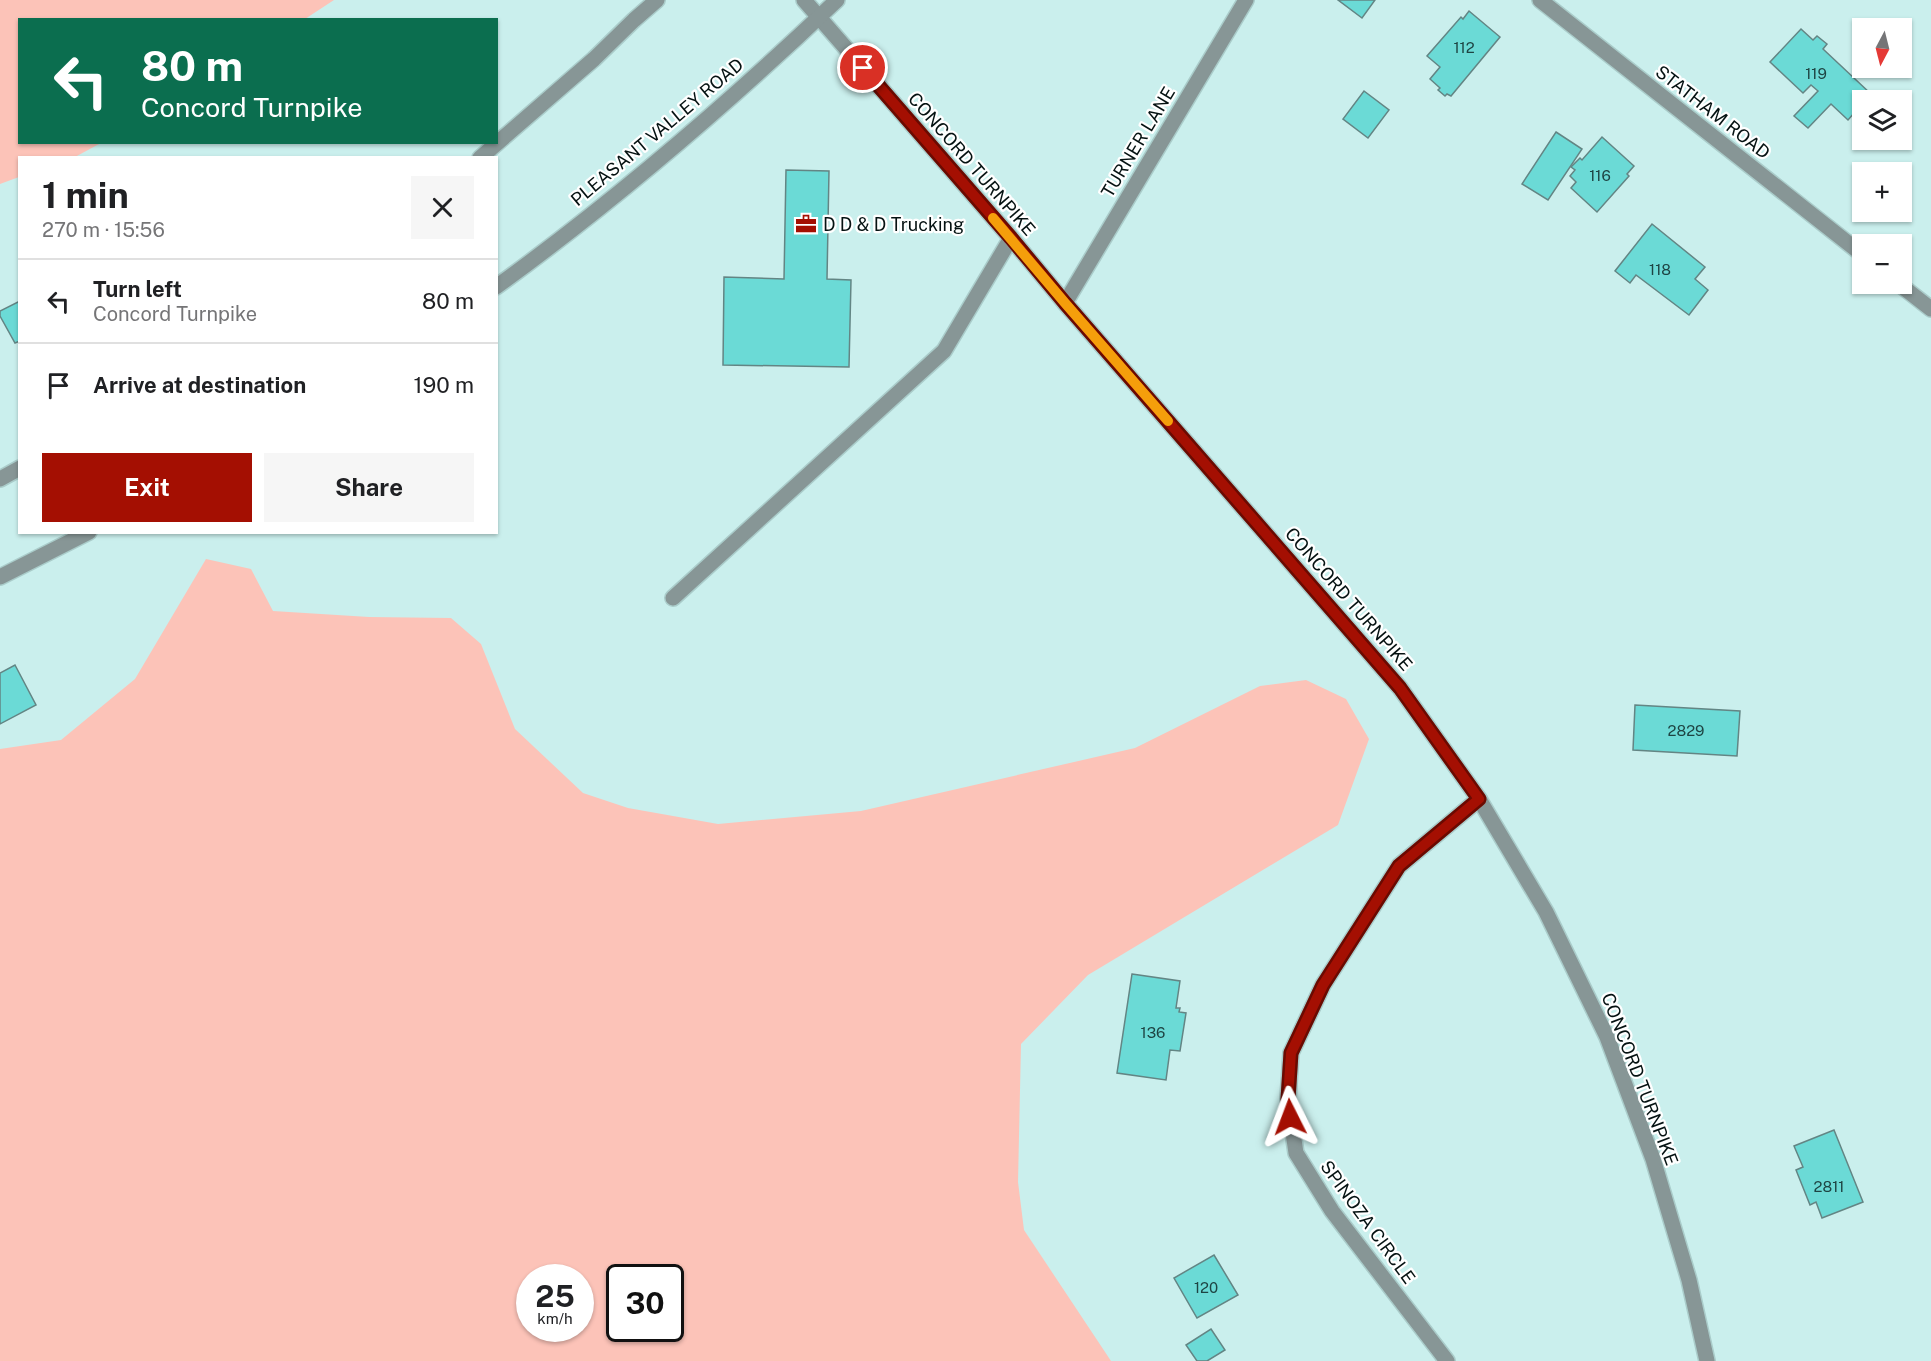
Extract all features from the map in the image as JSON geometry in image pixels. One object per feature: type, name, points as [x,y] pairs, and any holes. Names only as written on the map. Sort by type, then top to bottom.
[{"type":"street","points":[[498,142],[594,59],[657,0]]},
{"type":"street","name":"CONCORD TURNPIKE","points":[[804,0],[1400,688],[1479,799],[1546,912],[1607,1037],[1653,1159],[1689,1280],[1707,1361]]},
{"type":"street","name":"PLEASANT VALLEY ROAD","points":[[498,286],[537,258],[676,146],[837,0]]},
{"type":"street","name":"TURNER LANE","points":[[1065,303],[1246,0]]},
{"type":"street","name":"STATHAM ROAD","points":[[1540,0],[1852,246]]},
{"type":"street","points":[[482,156],[496,144]]},
{"type":"street","points":[[673,598],[944,351],[1011,238]]},
{"type":"street","points":[[1912,294],[1931,309]]},
{"type":"street","points":[[0,479],[18,469]]},
{"type":"street","points":[[0,577],[85,534]]},
{"type":"street","name":"SPINOZA CIRCLE","points":[[1447,1361],[1332,1211],[1296,1153],[1288,1099],[1291,1053],[1323,985],[1399,866],[1479,799]]},
{"type":"shaded area","points":[[0,0],[334,0],[307,18],[18,18],[18,144],[99,144],[77,156],[18,156],[18,177],[0,184]]},
{"type":"shaded area","points":[[206,559],[251,569],[273,611],[369,617],[451,618],[481,644],[515,729],[583,793],[628,808],[718,824],[861,811],[1135,748],[1260,686],[1306,680],[1346,699],[1369,739],[1338,825],[1088,975],[1021,1044],[1018,1182],[1024,1230],[1111,1361],[0,1361],[0,749],[61,740],[135,679]]},
{"type":"building","points":[[1338,0],[1375,0],[1362,18]]},
{"type":"building","points":[[1469,11],[1500,37],[1451,96],[1447,94],[1445,96],[1430,79],[1440,67],[1427,56]]},
{"type":"building","points":[[1801,29],[1813,40],[1817,36],[1827,44],[1823,49],[1867,90],[1852,90],[1852,115],[1848,120],[1831,104],[1808,128],[1794,116],[1818,91],[1811,85],[1803,93],[1770,62]]},
{"type":"building","points":[[1364,91],[1389,110],[1368,138],[1343,119]]},
{"type":"building","points":[[1556,132],[1582,149],[1548,200],[1522,184]]},
{"type":"building","points":[[1602,137],[1634,166],[1627,174],[1629,176],[1597,212],[1571,188],[1576,182],[1570,176],[1575,170],[1571,167],[1580,158],[1582,160]]},
{"type":"building","name":"D D & D Trucking","points":[[786,170],[829,171],[827,279],[851,280],[849,367],[723,365],[724,277],[784,279]]},
{"type":"building","points":[[1652,224],[1705,267],[1695,279],[1708,290],[1689,315],[1636,275],[1630,283],[1615,271]]},
{"type":"building","points":[[18,302],[18,342],[15,343],[0,316],[0,311]]},
{"type":"building","points":[[15,665],[36,705],[0,724],[0,673]]},
{"type":"building","points":[[1635,705],[1740,711],[1737,756],[1633,750]]},
{"type":"building","points":[[1132,974],[1180,981],[1176,1008],[1180,1008],[1179,1012],[1186,1013],[1180,1051],[1170,1050],[1166,1080],[1117,1073]]},
{"type":"building","points":[[1834,1130],[1863,1202],[1822,1218],[1816,1202],[1810,1205],[1796,1170],[1803,1167],[1794,1146]]},
{"type":"building","points":[[1214,1255],[1238,1295],[1197,1318],[1174,1278]]},
{"type":"building","points":[[1211,1329],[1225,1350],[1207,1361],[1197,1361],[1186,1345]]},
{"type":"slow traffic","points":[[993,218],[1168,421]]},
{"type":"place","name":"D D & D Trucking","points":[[806,224]]},
{"type":"route","points":[[863,68],[1400,688],[1479,799],[1399,866],[1323,985],[1291,1053],[1288,1099],[1290,1117]]}]
